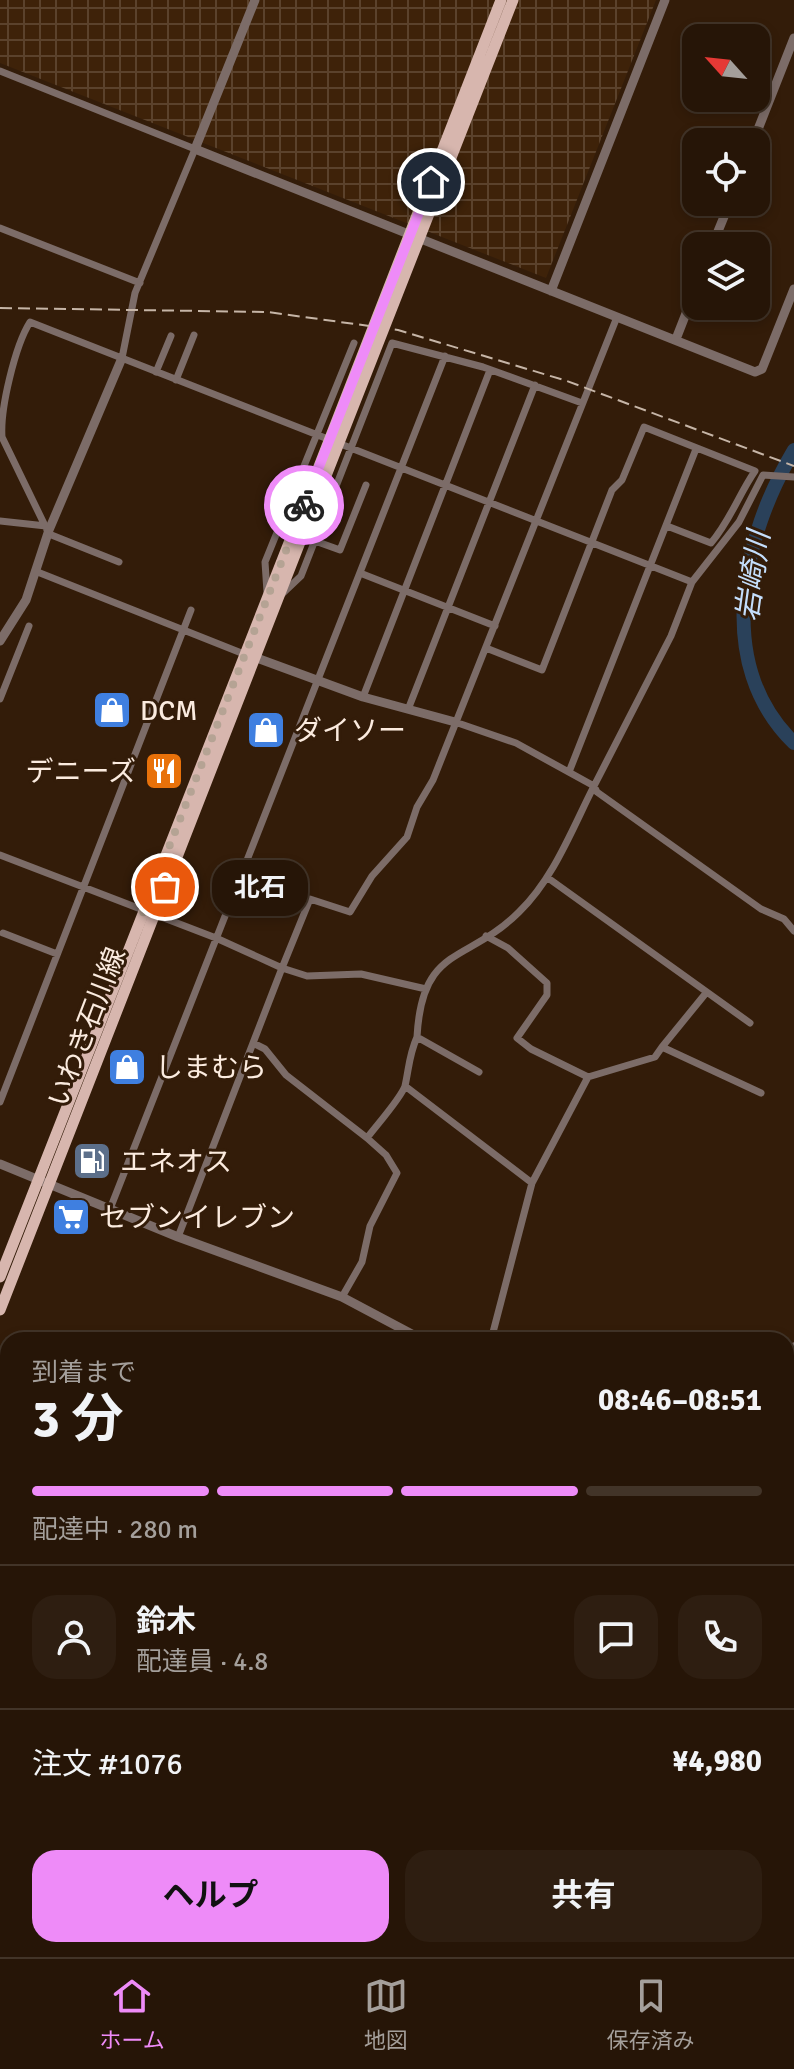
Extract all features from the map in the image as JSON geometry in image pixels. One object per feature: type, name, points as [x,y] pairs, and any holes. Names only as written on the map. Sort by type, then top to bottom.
[{"type":"main road","name":"いわき石川線","points":[[316,489],[501,0]]},
{"type":"main road","name":"いわき石川線","points":[[0,1277],[513,0]]},
{"type":"main road","name":"いわき石川線","points":[[0,1310],[51,1185],[148,914]]},
{"type":"street","points":[[0,641],[26,600],[47,530],[122,358],[140,283],[255,0]]},
{"type":"street","points":[[551,291],[665,0]]},
{"type":"street","points":[[759,128],[794,38]]},
{"type":"street","points":[[0,71],[755,372],[762,369],[794,289]]},
{"type":"street","points":[[0,228],[140,283]]},
{"type":"street","points":[[178,1237],[253,1043],[314,899],[350,912],[372,876],[407,837],[495,626],[617,317]]},
{"type":"street","points":[[676,339],[683,320]]},
{"type":"street","points":[[47,530],[0,431],[10,366],[30,322],[692,582]]},
{"type":"street","points":[[176,380],[194,335]]},
{"type":"street","points":[[156,372],[171,336]]},
{"type":"street","points":[[354,343],[265,562],[273,596],[301,576],[392,343],[490,370],[582,403]]},
{"type":"street","points":[[110,1209],[445,356]]},
{"type":"street","points":[[0,360],[10,366]]},
{"type":"street","points":[[363,697],[490,370]]},
{"type":"street","points":[[409,707],[535,385]]},
{"type":"street","points":[[486,648],[542,670],[592,542],[644,427],[755,471],[738,496],[725,527],[711,543],[667,526]]},
{"type":"street","points":[[569,772],[696,449]]},
{"type":"street","points":[[367,1138],[405,1086],[409,1069],[407,1058],[417,1037],[426,989],[439,964],[519,913],[548,878],[671,636],[692,582],[739,522],[763,475],[794,477]]},
{"type":"street","points":[[315,541],[340,550],[366,485]]},
{"type":"street","points":[[0,521],[47,530],[119,562]]},
{"type":"street","points":[[35,571],[182,631],[317,681],[363,697],[409,707],[516,743],[594,786],[597,792],[761,909],[784,919],[794,931]]},
{"type":"street","points":[[360,573],[495,626]]},
{"type":"street","points":[[0,1102],[191,610]]},
{"type":"street","points":[[0,699],[29,626]]},
{"type":"street","points":[[0,855],[307,976],[361,974],[426,989]]},
{"type":"street","points":[[548,878],[750,1023]]},
{"type":"street","points":[[3,933],[57,954]]},
{"type":"street","points":[[486,936],[508,948],[547,983],[547,995],[517,1038],[531,1049],[588,1077],[655,1057],[706,993]]},
{"type":"street","points":[[417,1037],[479,1072]]},
{"type":"street","points":[[253,1043],[265,1049],[286,1075],[386,1155],[397,1173],[370,1226],[362,1262],[342,1297]]},
{"type":"street","points":[[662,1047],[761,1093]]},
{"type":"street","points":[[493,1332],[532,1183],[588,1077]]},
{"type":"street","points":[[405,1086],[532,1183]]},
{"type":"street","points":[[0,1164],[178,1237],[342,1297],[408,1332]]},
{"type":"shaded area","points":[[0,0],[656,0],[546,278],[0,63]]},
{"type":"waterway","name":"岩崎川","points":[[794,450],[761,521],[750,560],[744,600],[745,639],[753,676],[769,711],[794,743]]},
{"type":"railway","points":[[0,308],[268,312],[398,330],[567,381],[794,466]]},
{"type":"way so far","points":[[165,887],[154,916],[143,913],[304,505]]},
{"type":"place","name":"DCM","points":[[112,710]]},
{"type":"place","name":"ダイソー","points":[[266,730]]},
{"type":"place","name":"デニーズ","points":[[164,771]]},
{"type":"place","name":"北石","points":[[165,887]]},
{"type":"place","name":"しまむら","points":[[127,1067]]},
{"type":"place","name":"エネオス","points":[[92,1161]]},
{"type":"place","name":"セブンイレブン","points":[[71,1217]]},
{"type":"route","points":[[304,505],[431,182]]}]
